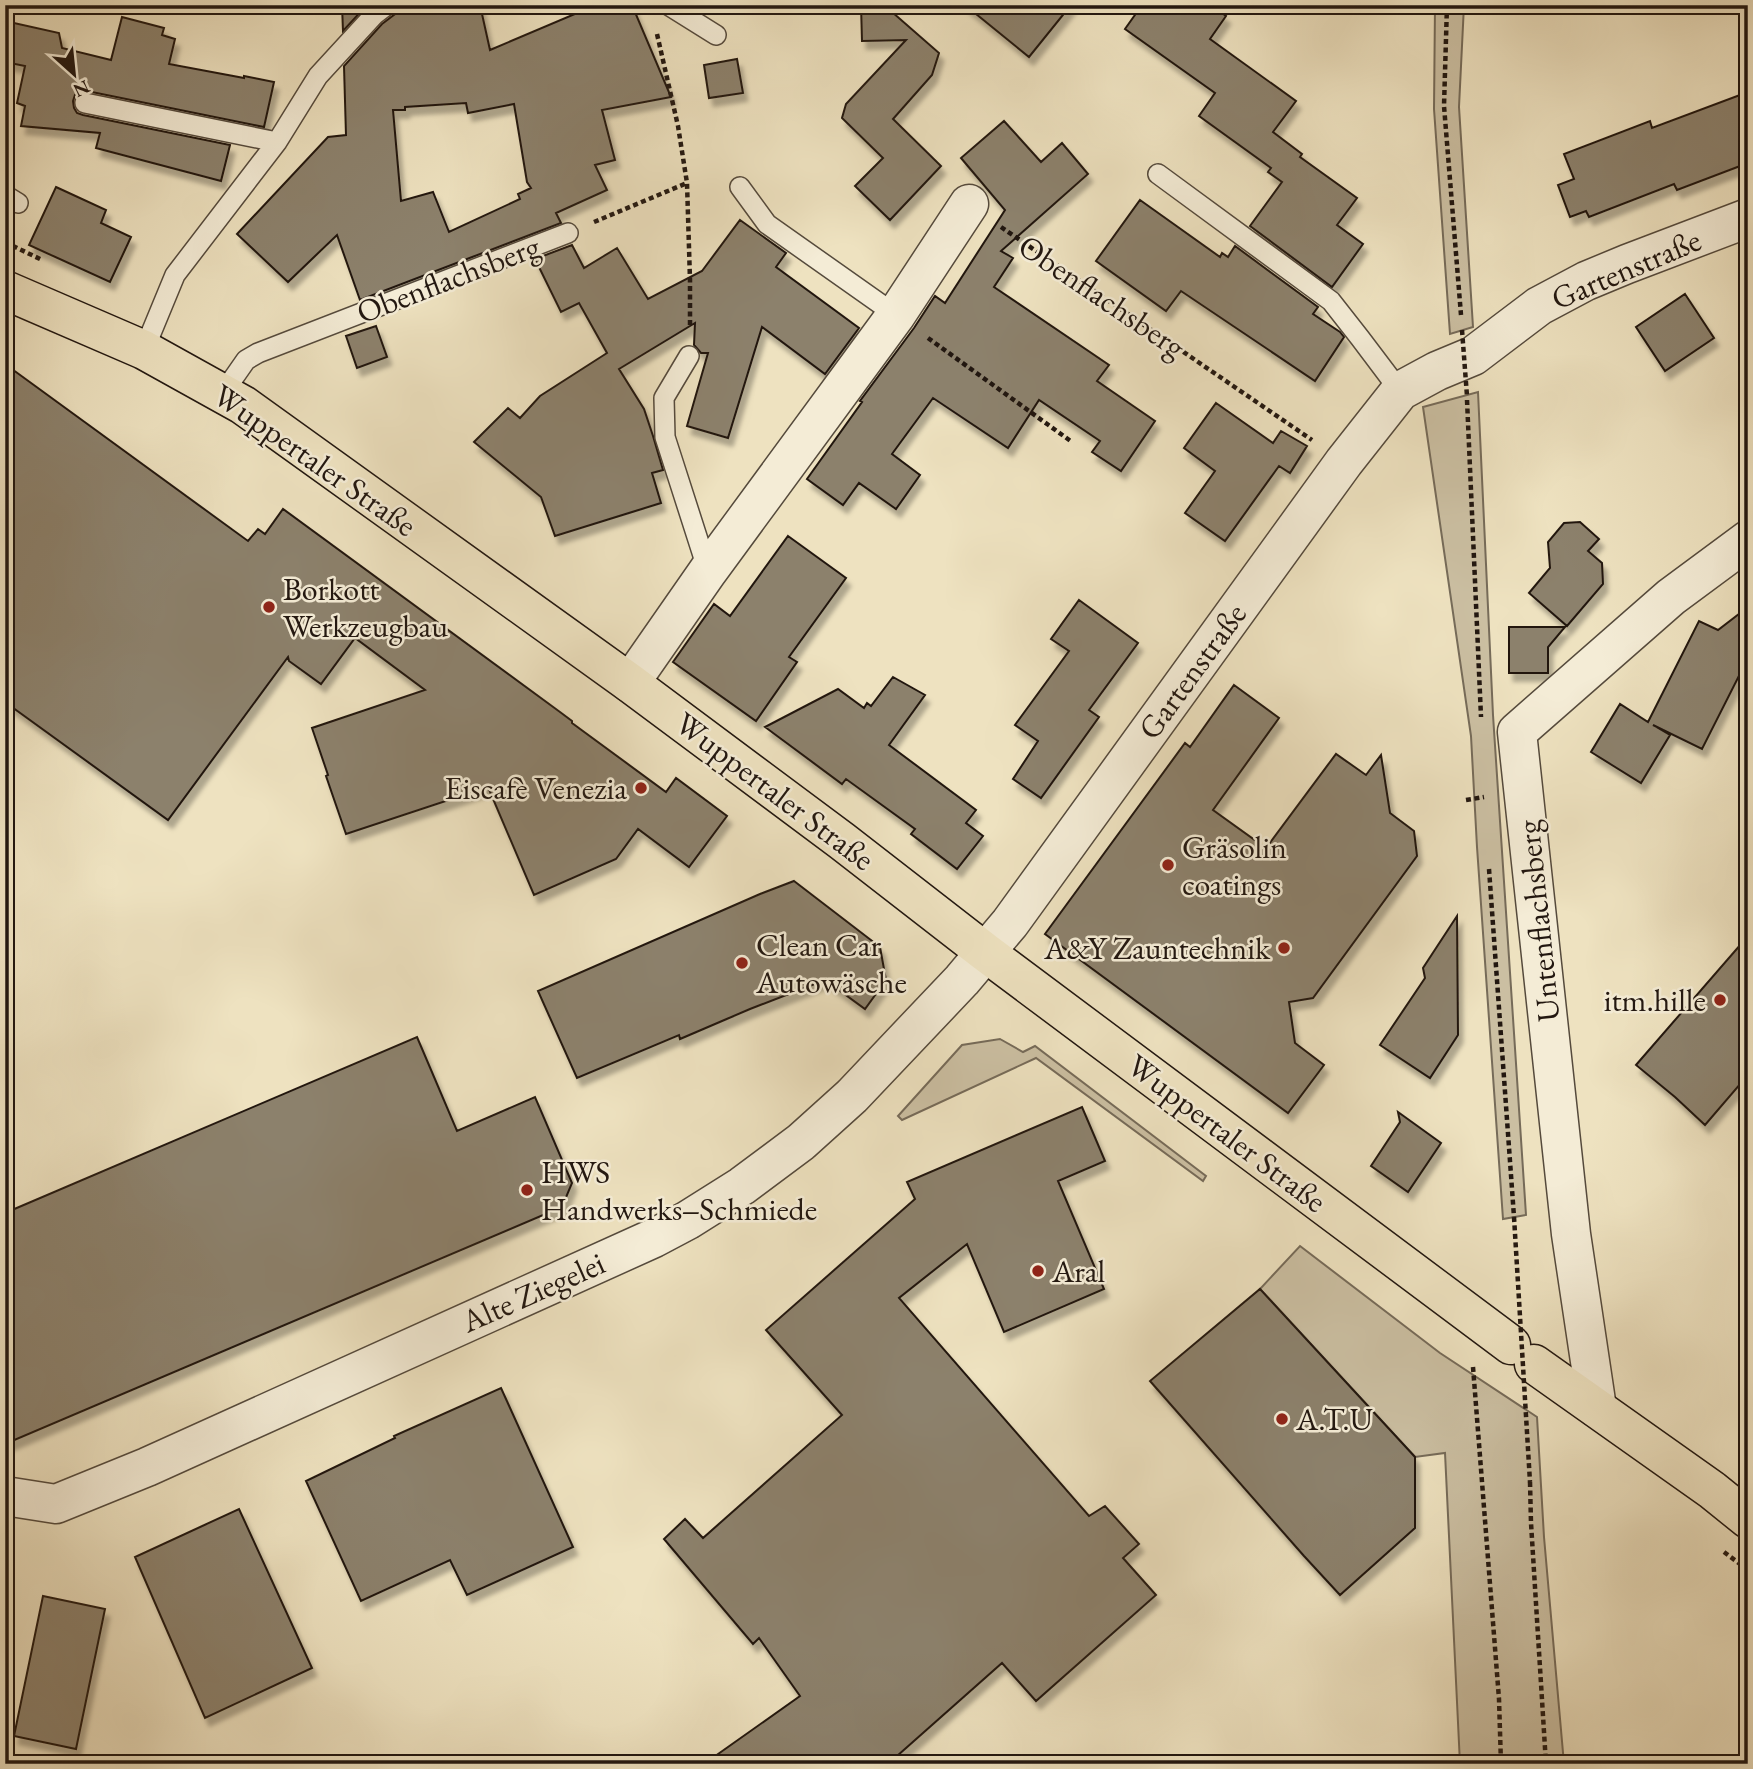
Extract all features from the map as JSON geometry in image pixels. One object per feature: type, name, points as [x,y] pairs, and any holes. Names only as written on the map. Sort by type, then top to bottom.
[{"type":"main road","name":"Wuppertaler Straße","points":[[5,290],[144,350],[254,413],[630,683],[1523,1355],[1712,1490],[1748,1519]]},
{"type":"street","points":[[630,683],[708,571],[896,315],[969,204]]},
{"type":"street","name":"Gartenstraße","points":[[985,952],[1010,923],[1344,462],[1400,391],[1473,356],[1539,306],[1586,281],[1748,218]]},
{"type":"street","name":"Untenflachsberg","points":[[1597,1408],[1571,1234],[1517,732],[1671,597],[1748,540]]},
{"type":"street","name":"Alte Ziegelei","points":[[5,1496],[56,1504],[421,1343],[654,1238],[688,1220],[742,1186],[801,1142],[852,1096],[962,980],[985,952]]},
{"type":"lane","points":[[144,350],[175,275],[278,142],[318,76],[374,15],[387,5]]},
{"type":"lane","points":[[668,5],[716,35]]},
{"type":"lane","points":[[85,103],[278,142]]},
{"type":"lane","points":[[1158,174],[1331,301],[1400,391]]},
{"type":"lane","points":[[740,187],[767,224],[896,315]]},
{"type":"lane","name":"Obenflachsberg","points":[[223,393],[246,360],[258,353],[568,233]]},
{"type":"lane","points":[[690,356],[664,398],[665,437],[708,571]]},
{"type":"path","points":[[1447,5],[1444,106],[1461,317]]},
{"type":"path","points":[[657,32],[678,126],[687,183],[690,356]]},
{"type":"path","name":"Obenflachsberg","points":[[568,233],[687,183]]},
{"type":"path","name":"Obenflachsberg","points":[[969,204],[1344,462]]},
{"type":"path","points":[[896,315],[1072,442]]},
{"type":"path","points":[[1462,330],[1467,396]]},
{"type":"path","points":[[1466,800],[1484,797]]},
{"type":"path","points":[[1514,1216],[1546,1764]]},
{"type":"path","points":[[1473,1359],[1499,1699],[1501,1764]]},
{"type":"path","points":[[1733,1559],[1748,1570]]},
{"type":"shaded area","points":[[1435,5],[1464,5],[1459,107],[1473,327],[1450,334],[1434,109]]},
{"type":"shaded area","points":[[1478,392],[1493,715],[1526,1215],[1503,1219],[1471,736],[1423,407]]},
{"type":"shaded area","points":[[1000,1039],[1023,1052],[1035,1046],[1206,1176],[1203,1181],[1036,1058],[902,1120],[898,1116],[962,1045]]},
{"type":"shaded area","points":[[1300,1246],[1440,1353],[1537,1417],[1544,1537],[1564,1764],[1460,1764],[1445,1453],[1415,1457],[1260,1289]]},
{"type":"building","points":[[342,5],[367,5],[343,31]]},
{"type":"building","points":[[399,5],[480,5],[490,50],[596,5],[632,5],[671,97],[602,110],[615,160],[595,165],[607,190],[556,213],[561,223],[360,300],[337,235],[288,282],[237,234],[328,137],[346,135],[344,66],[382,24],[395,14]],"holes":[[[466,103],[468,113],[514,104],[527,182],[531,188],[518,194],[520,199],[449,232],[433,192],[401,201],[393,110]]]},
{"type":"building","points":[[861,5],[884,5],[939,53],[932,75],[893,119],[941,166],[890,220],[855,186],[883,158],[842,118],[846,104],[906,40],[862,41]]},
{"type":"building","points":[[965,5],[1071,5],[1029,57]]},
{"type":"building","points":[[1142,5],[1211,5],[1226,16],[1210,39],[1296,101],[1273,132],[1302,154],[1300,157],[1357,198],[1337,225],[1363,244],[1332,287],[1250,226],[1282,182],[1268,172],[1271,168],[1199,116],[1215,93],[1125,29]]},
{"type":"building","points":[[122,17],[164,28],[162,35],[175,39],[169,64],[274,82],[264,127],[87,91],[75,95],[74,108],[77,113],[83,115],[230,145],[221,181],[96,148],[100,133],[21,126],[25,106],[17,103],[25,66],[5,62],[5,21],[59,33],[62,48],[111,60]]},
{"type":"building","points":[[737,59],[743,93],[709,98],[704,65]]},
{"type":"building","points":[[1748,92],[1748,163],[1677,190],[1674,184],[1589,217],[1586,211],[1570,217],[1558,185],[1574,179],[1564,154],[1650,121],[1652,128]]},
{"type":"building","points":[[1004,121],[1041,162],[1062,143],[1088,174],[1001,251],[1013,258],[994,287],[1109,365],[1097,381],[1155,421],[1121,471],[1092,452],[1100,441],[1039,400],[1008,448],[933,398],[892,454],[920,475],[896,509],[859,483],[843,505],[807,479],[935,296],[945,303],[1005,210],[961,158]]},
{"type":"building","points":[[56,187],[106,210],[101,223],[131,237],[110,282],[29,245]]},
{"type":"building","points":[[1140,200],[1220,257],[1222,253],[1228,257],[1235,246],[1318,307],[1313,314],[1344,337],[1315,381],[1181,291],[1166,311],[1096,261]]},
{"type":"building","points":[[740,220],[786,253],[776,267],[859,328],[825,374],[762,327],[728,438],[687,426],[708,353],[701,353],[694,345],[695,323],[619,369],[644,409],[653,436],[663,470],[652,473],[661,503],[555,536],[541,497],[474,442],[508,408],[520,418],[540,396],[607,353],[579,303],[561,312],[535,259],[572,245],[584,268],[617,248],[648,299],[702,271]]},
{"type":"building","points":[[1685,294],[1714,338],[1665,371],[1636,327]]},
{"type":"building","points":[[376,326],[387,357],[357,368],[346,336]]},
{"type":"building","points":[[5,364],[248,541],[258,529],[265,534],[283,509],[666,792],[676,778],[727,816],[689,867],[638,829],[616,859],[534,895],[488,787],[346,834],[312,728],[425,690],[355,638],[321,684],[289,661],[288,657],[168,820],[5,702]]},
{"type":"building","points":[[1216,403],[1273,443],[1281,431],[1307,446],[1290,473],[1279,466],[1225,541],[1185,513],[1215,471],[1184,448]]},
{"type":"building","points":[[1580,522],[1599,539],[1588,551],[1602,563],[1603,584],[1567,626],[1529,593],[1550,568],[1548,542],[1564,523]]},
{"type":"building","points":[[788,536],[846,578],[789,657],[797,662],[756,721],[673,662],[714,604],[730,616]]},
{"type":"building","points":[[1079,600],[1138,643],[1089,710],[1099,717],[1041,798],[1013,779],[1038,741],[1015,725],[1069,651],[1051,639]]},
{"type":"building","points":[[1748,607],[1748,658],[1702,749],[1653,725],[1670,735],[1641,783],[1591,752],[1620,704],[1648,722],[1699,621],[1718,630]]},
{"type":"building","points":[[1509,627],[1565,627],[1548,647],[1548,673],[1509,673]]},
{"type":"building","points":[[893,677],[925,695],[889,745],[976,810],[966,823],[983,836],[957,869],[911,834],[915,829],[846,779],[842,784],[765,727],[838,689],[864,708],[867,703],[871,706]]},
{"type":"building","name":"Gräsolin coatings","points":[[1234,685],[1279,718],[1213,810],[1266,848],[1336,754],[1366,775],[1381,755],[1390,813],[1414,831],[1417,856],[1313,998],[1289,1002],[1295,1043],[1324,1065],[1288,1113],[1045,934],[1185,743],[1190,747]]},
{"type":"building","name":"Clean Car Autowäsche","points":[[794,881],[880,947],[886,980],[865,1009],[825,980],[680,1039],[679,1035],[577,1078],[538,991]]},
{"type":"building","points":[[1457,916],[1458,1035],[1430,1078],[1380,1045],[1425,978],[1423,968]]},
{"type":"building","name":"itm.hille","points":[[1748,936],[1748,1075],[1705,1125],[1636,1065]]},
{"type":"building","points":[[417,1037],[457,1131],[535,1097],[572,1183],[562,1207],[5,1444],[5,1213]]},
{"type":"building","points":[[1082,1107],[1105,1161],[1058,1181],[1104,1289],[1004,1332],[967,1244],[899,1298],[1089,1516],[1105,1506],[1139,1544],[1123,1558],[1156,1595],[1036,1701],[1002,1663],[888,1764],[704,1764],[800,1696],[759,1638],[753,1644],[664,1539],[685,1519],[703,1538],[842,1415],[766,1330],[915,1199],[907,1182]]},
{"type":"building","points":[[1398,1112],[1441,1143],[1408,1192],[1371,1166],[1400,1122]]},
{"type":"building","name":"A.T.U","points":[[1260,1289],[1415,1457],[1415,1528],[1340,1595],[1150,1381]]},
{"type":"building","points":[[501,1388],[573,1547],[467,1595],[450,1560],[361,1601],[306,1481],[395,1438],[394,1436]]},
{"type":"building","points":[[239,1509],[312,1668],[205,1718],[135,1557]]},
{"type":"building","points":[[43,1596],[105,1609],[76,1749],[14,1736]]},
{"type":"place","name":"Borkott Werkzeugbau","points":[[269,607]]},
{"type":"place","name":"Eiscafè Venezia","points":[[641,788]]},
{"type":"place","name":"Gräsolin coatings","points":[[1168,865]]},
{"type":"place","name":"A&Y Zauntechnik","points":[[1284,948]]},
{"type":"place","name":"Clean Car Autowäsche","points":[[742,963]]},
{"type":"place","name":"itm.hille","points":[[1720,1000]]},
{"type":"place","name":"HWS Handwerks‒Schmiede","points":[[527,1190]]},
{"type":"place","name":"Aral","points":[[1038,1271]]},
{"type":"place","name":"A.T.U","points":[[1282,1419]]}]
